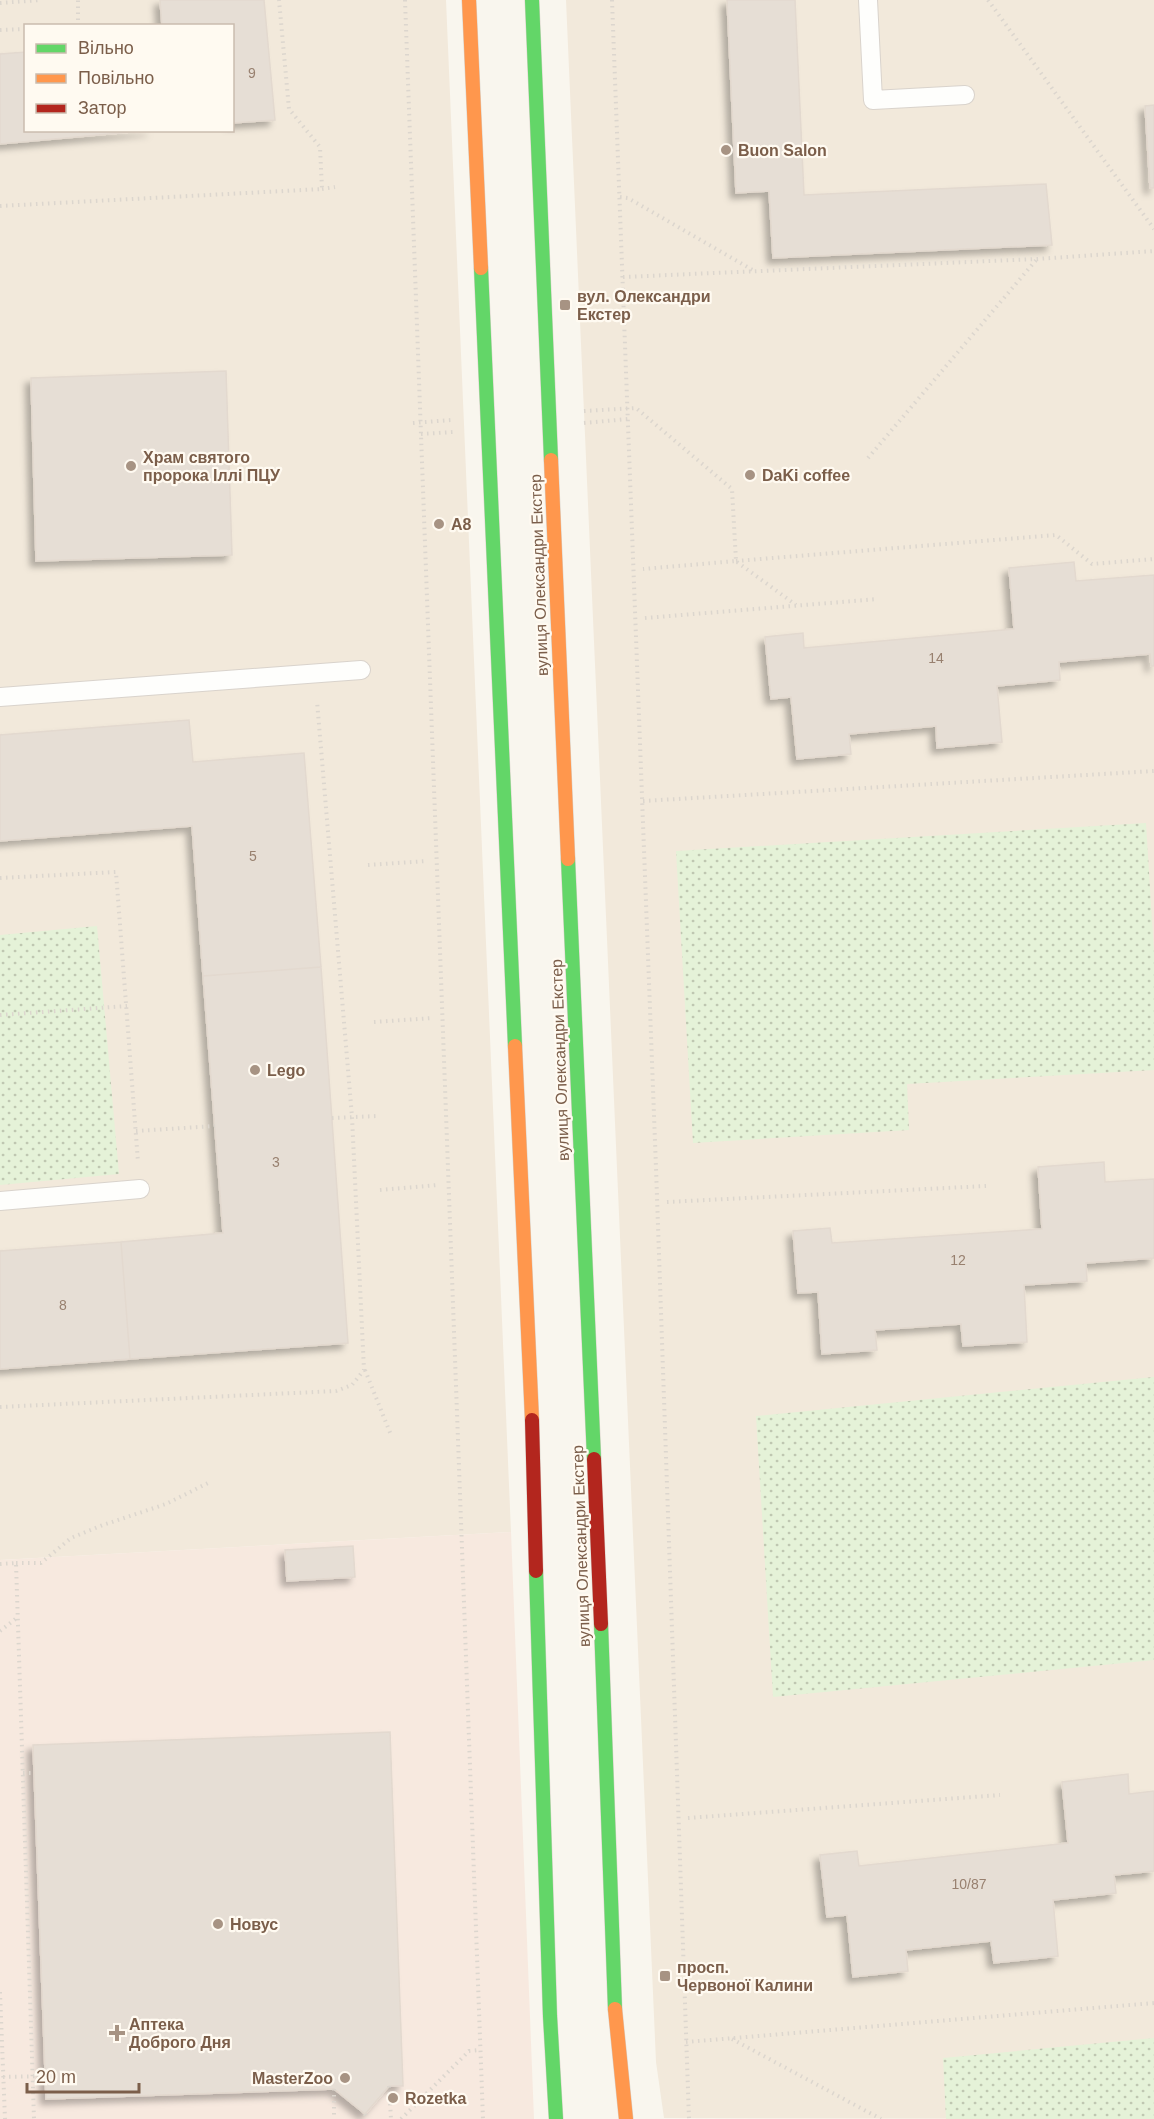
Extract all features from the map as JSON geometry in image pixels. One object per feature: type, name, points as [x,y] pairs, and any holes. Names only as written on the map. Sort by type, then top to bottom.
[{"type":"street","points":[[469,0],[532,1418],[550,2016],[556,2119]]},
{"type":"street","name":"вулиця Олександри Екстер","points":[[532,0],[603,1677],[613,1988],[626,2119]]},
{"type":"lane","points":[[868,0],[873,100],[965,95]]},
{"type":"lane","points":[[0,697],[361,670]]},
{"type":"lane","points":[[0,1201],[140,1189]]},
{"type":"path","points":[[0,3],[41,0]]},
{"type":"path","points":[[78,0],[78,24]]},
{"type":"path","points":[[279,0],[289,109],[320,147],[322,189]]},
{"type":"path","points":[[405,0],[483,2119]]},
{"type":"path","points":[[612,0],[643,801],[689,2119]]},
{"type":"path","points":[[988,0],[1154,229]]},
{"type":"path","points":[[0,30],[24,29]]},
{"type":"path","points":[[0,206],[335,188]]},
{"type":"path","points":[[620,197],[628,198],[756,272]]},
{"type":"path","points":[[623,277],[1038,259],[1154,251]]},
{"type":"path","points":[[868,458],[1038,259]]},
{"type":"path","points":[[628,409],[636,408],[732,489],[736,561],[796,606]]},
{"type":"path","points":[[643,569],[1056,535],[1092,564],[1154,559]]},
{"type":"path","points":[[645,618],[878,599]]},
{"type":"path","points":[[314,673],[352,1117],[364,1370],[390,1435]]},
{"type":"path","points":[[643,801],[1154,771]]},
{"type":"path","points":[[368,866],[427,861]]},
{"type":"path","points":[[0,878],[116,872],[136,1131],[215,1126]]},
{"type":"path","points":[[0,1015],[127,1006]]},
{"type":"path","points":[[374,1022],[433,1018]]},
{"type":"path","points":[[332,1118],[377,1116]]},
{"type":"path","points":[[381,1190],[438,1185]]},
{"type":"path","points":[[667,1203],[986,1186]]},
{"type":"path","points":[[0,1407],[336,1391],[352,1385],[364,1370]]},
{"type":"path","points":[[0,1564],[41,1563],[71,1538],[166,1504],[208,1483]]},
{"type":"path","points":[[16,1563],[34,2119]]},
{"type":"path","points":[[0,1631],[18,1617]]},
{"type":"path","points":[[23,1773],[34,1773]]},
{"type":"path","points":[[688,1818],[1000,1795]]},
{"type":"path","points":[[0,1992],[5,2119]]},
{"type":"path","points":[[687,2042],[1154,2003]]},
{"type":"path","points":[[731,2038],[881,2119]]},
{"type":"path","points":[[401,2119],[469,2051],[480,2050]]},
{"type":"path","points":[[3,2077],[34,2074],[45,2076]]},
{"type":"path","points":[[389,2086],[391,2119]]},
{"type":"path","points":[[333,2089],[334,2119]]},
{"type":"shaded area","points":[[0,0],[446,0],[511,1532],[0,1560]]},
{"type":"shaded area","points":[[566,0],[1154,0],[1154,2119],[664,2118],[656,2062]]},
{"type":"shaded area","points":[[511,1532],[534,2119],[0,2119],[0,1560]]},
{"type":"green space","points":[[1146,823],[1154,953],[1154,1070],[907,1084],[909,1130],[693,1143],[676,851]]},
{"type":"green space","points":[[97,926],[119,1174],[0,1185],[0,935]]},
{"type":"green space","points":[[1154,1377],[1154,1660],[773,1697],[756,1416]]},
{"type":"green space","points":[[1154,2038],[1154,2119],[946,2119],[943,2058]]},
{"type":"building","points":[[160,0],[264,0],[275,120],[234,123],[234,24],[162,24]]},
{"type":"building","points":[[727,0],[795,0],[804,195],[1046,184],[1052,245],[773,258],[769,191],[736,193]]},
{"type":"building","points":[[24,52],[24,132],[131,132],[0,144],[0,54]]},
{"type":"building","points":[[1154,105],[1154,188],[1150,188],[1145,106]]},
{"type":"building","name":"Храм святого пророка Іллі ПЦУ","points":[[226,371],[232,555],[36,561],[31,378]]},
{"type":"building","points":[[1074,562],[1076,581],[1154,575],[1154,666],[1151,666],[1150,654],[1059,662],[1060,680],[997,686],[1002,742],[937,748],[936,726],[849,734],[851,754],[797,759],[791,697],[771,699],[765,637],[803,633],[804,648],[1014,629],[1009,568]]},
{"type":"building","points":[[189,720],[193,762],[304,753],[321,967],[203,976],[192,826],[0,841],[0,735]]},
{"type":"building","points":[[321,967],[348,1343],[130,1359],[121,1242],[223,1233],[203,976]]},
{"type":"building","points":[[1104,1162],[1105,1182],[1154,1179],[1154,1258],[1086,1263],[1087,1281],[1024,1285],[1027,1342],[963,1346],[961,1324],[875,1330],[877,1350],[822,1354],[818,1292],[798,1293],[793,1231],[830,1228],[832,1243],[1042,1229],[1038,1167]]},
{"type":"building","points":[[121,1242],[130,1359],[0,1369],[0,1251]]},
{"type":"building","points":[[353,1546],[355,1577],[287,1581],[285,1550]]},
{"type":"building","name":"Новус","points":[[390,1732],[403,2086],[389,2086],[365,2114],[334,2089],[46,2099],[33,1745]]},
{"type":"building","points":[[1128,1774],[1129,1794],[1154,1791],[1154,1871],[1114,1875],[1116,1893],[1053,1900],[1058,1956],[994,1963],[991,1941],[906,1950],[908,1971],[853,1977],[847,1915],[827,1917],[820,1855],[857,1851],[859,1866],[1068,1843],[1062,1782]]},
{"type":"traffic: fast","points":[[532,0],[551,460]]},
{"type":"traffic: fast","points":[[481,268],[515,1046]]},
{"type":"traffic: fast","points":[[568,859],[594,1459]]},
{"type":"traffic: fast","points":[[536,1571],[550,2016],[556,2119]]},
{"type":"traffic: fast","points":[[601,1624],[615,2009]]},
{"type":"traffic: slow","points":[[469,0],[481,268]]},
{"type":"traffic: slow","points":[[551,460],[568,859]]},
{"type":"traffic: slow","points":[[515,1046],[532,1420]]},
{"type":"traffic: slow","points":[[615,2009],[626,2119]]},
{"type":"traffic: jam","points":[[532,1420],[536,1571]]},
{"type":"traffic: jam","points":[[594,1459],[601,1624]]},
{"type":"place","name":"Buon Salon","points":[[726,150]]},
{"type":"place","name":"вул. Олександри Екстер","points":[[565,305]]},
{"type":"place","name":"Храм святого пророка Іллі ПЦУ","points":[[131,466]]},
{"type":"place","name":"DaKi coffee","points":[[750,475]]},
{"type":"place","name":"A8","points":[[439,524]]},
{"type":"place","name":"Lego","points":[[255,1070]]},
{"type":"place","name":"Новус","points":[[218,1924]]},
{"type":"place","name":"просп. Червоної Калини","points":[[665,1976]]},
{"type":"place","name":"Аптека Доброго Дня","points":[[117,2033]]},
{"type":"place","name":"MasterZoo","points":[[345,2078]]},
{"type":"place","name":"Rozetka","points":[[393,2098]]}]
